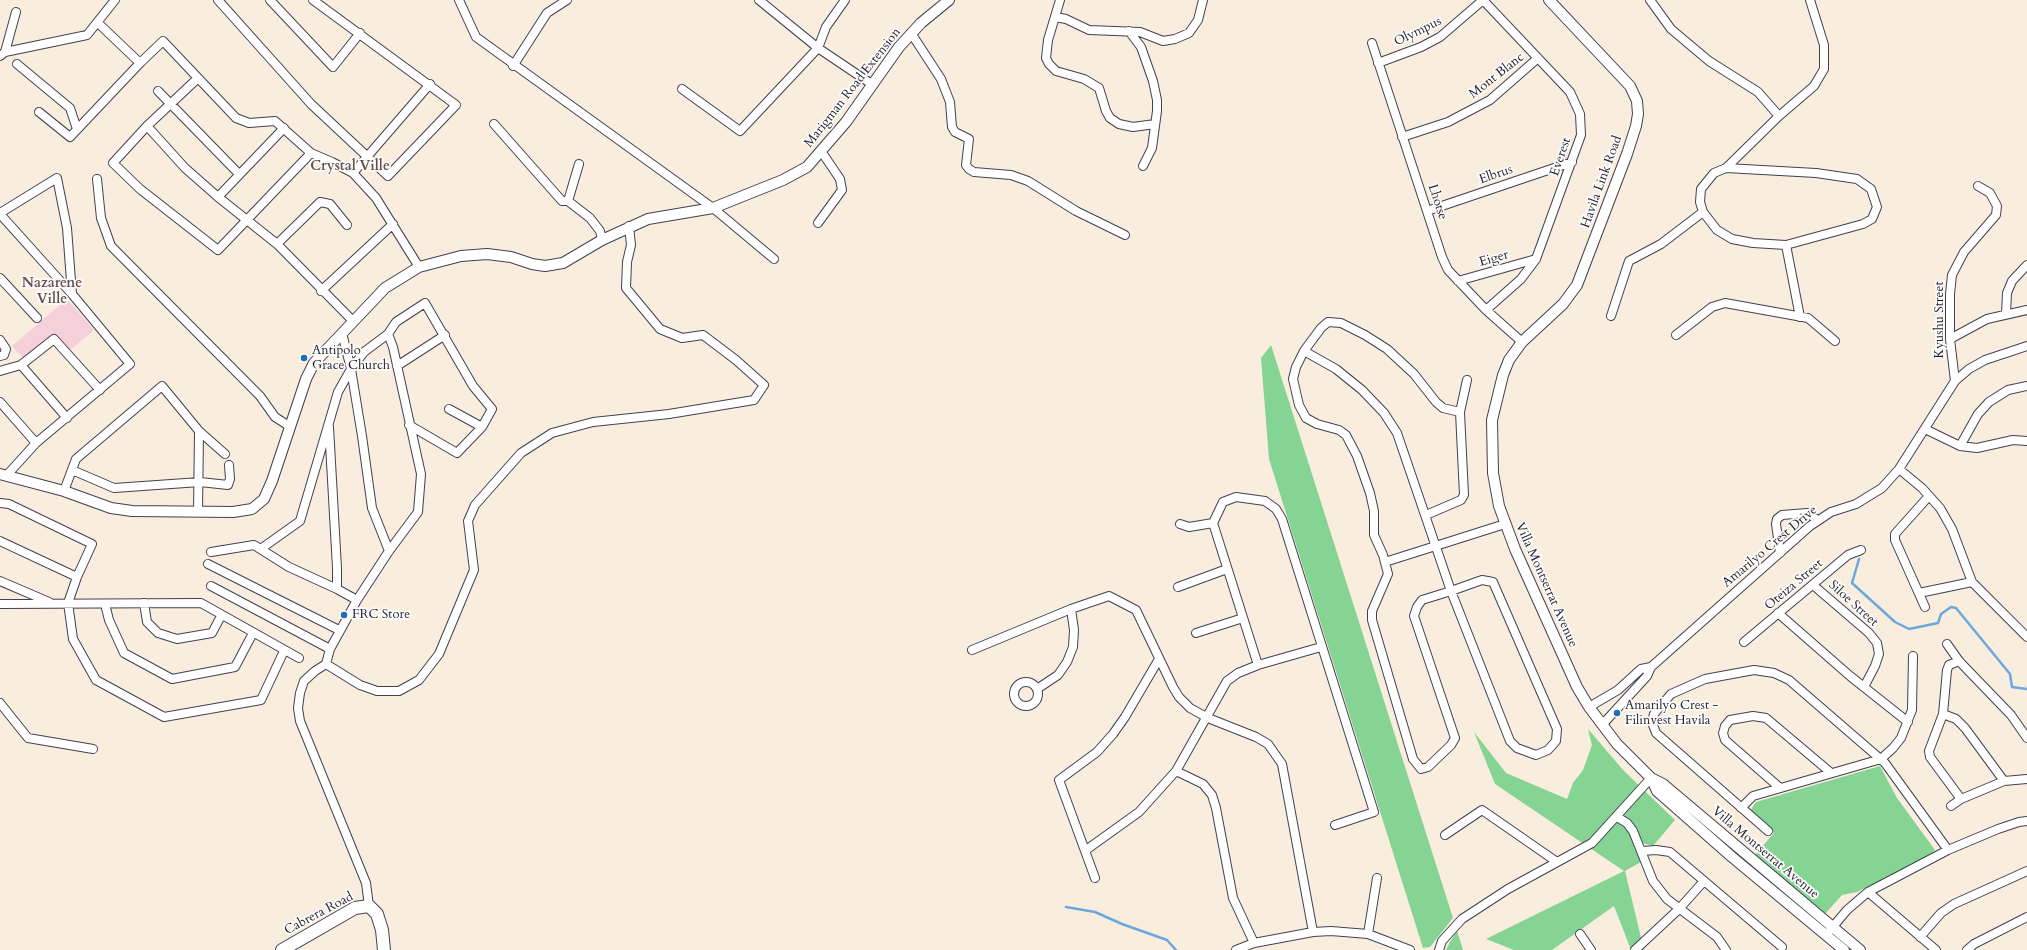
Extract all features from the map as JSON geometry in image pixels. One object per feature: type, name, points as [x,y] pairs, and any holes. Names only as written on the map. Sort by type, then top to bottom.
[{"type":"main road","name":"Cabrera Road","points":[[282,950],[355,908],[368,906],[377,914],[382,930],[384,950]]},
{"type":"street","points":[[16,12],[3,54],[87,35],[115,0]]},
{"type":"street","points":[[218,0],[311,104],[388,176],[456,105],[430,84],[313,0]]},
{"type":"street","points":[[270,0],[333,66],[360,33]]},
{"type":"street","points":[[460,0],[476,37],[513,66],[713,208],[774,259]]},
{"type":"street","points":[[513,66],[547,13],[568,0]]},
{"type":"street","points":[[759,0],[818,48],[873,85]]},
{"type":"street","points":[[682,89],[740,132],[818,48],[826,27],[845,0]]},
{"type":"street","name":"Marigman Road Extension","points":[[4,474],[64,491],[111,508],[132,511],[233,512],[252,509],[264,499],[272,481],[289,426],[306,379],[314,363],[386,288],[419,267],[461,256],[486,254],[511,257],[532,264],[545,266],[563,263],[629,226],[648,219],[713,208],[784,180],[807,167],[873,85],[899,47],[921,23],[948,0]]},
{"type":"street","points":[[1060,0],[1048,40],[1046,58],[1049,64],[1056,70],[1084,79],[1099,88],[1106,111],[1110,118],[1119,124],[1133,127],[1155,124]]},
{"type":"street","points":[[1055,17],[1066,19],[1089,30],[1140,32],[1163,41],[1175,40],[1188,33],[1198,20],[1203,0]]},
{"type":"street","name":"Everest","points":[[1484,0],[1570,92],[1580,114],[1581,135],[1536,259],[1521,279],[1486,310]]},
{"type":"street","name":"Olympus","points":[[1378,63],[1421,47],[1440,37],[1484,0]]},
{"type":"street","name":"Havila Link Road","points":[[1503,375],[1509,360],[1522,342],[1563,304],[1577,285],[1627,154],[1636,126],[1638,114],[1637,102],[1630,86],[1549,0]]},
{"type":"street","points":[[1650,0],[1671,29],[1708,61],[1758,92],[1779,116]]},
{"type":"street","points":[[1726,168],[1816,173],[1857,179],[1871,189],[1877,207],[1872,219],[1863,224],[1786,245],[1753,243],[1732,239],[1717,230],[1703,212],[1700,202],[1701,189],[1714,173],[1726,168],[1779,116],[1814,86],[1824,70],[1824,45],[1810,0]]},
{"type":"street","points":[[98,23],[140,63]]},
{"type":"street","points":[[1129,31],[1141,47],[1153,81],[1157,111],[1152,148],[1143,166]]},
{"type":"street","points":[[911,33],[941,79],[950,102],[952,127],[955,132],[969,139],[966,165],[968,169],[974,172],[1010,175],[1028,181],[1076,211],[1125,235]]},
{"type":"street","points":[[39,112],[70,137],[140,63],[164,41],[236,118],[249,123],[275,121],[311,153],[353,173],[376,198],[419,267]]},
{"type":"street","name":"Lhotse","points":[[1372,43],[1442,257],[1448,270],[1486,310],[1522,342]]},
{"type":"street","name":"Mont Blanc","points":[[1402,137],[1448,122],[1490,100],[1538,58]]},
{"type":"street","points":[[17,64],[70,108],[77,129]]},
{"type":"street","points":[[198,78],[147,126],[113,163],[140,188],[218,250],[311,153]]},
{"type":"street","points":[[353,173],[430,84]]},
{"type":"street","points":[[158,91],[239,174]]},
{"type":"street","points":[[494,124],[562,201],[568,201],[590,218],[600,231],[602,240]]},
{"type":"street","points":[[147,126],[185,168],[218,197],[277,244],[321,291],[353,321]]},
{"type":"street","points":[[218,197],[284,128]]},
{"type":"street","points":[[818,223],[842,190],[840,179],[821,151]]},
{"type":"street","name":"Elbrus","points":[[1427,211],[1572,162]]},
{"type":"street","points":[[568,201],[579,164]]},
{"type":"street","points":[[4,474],[36,443],[130,364],[72,294],[0,213],[56,178],[67,228],[72,294]]},
{"type":"street","points":[[97,179],[101,218],[111,246],[260,396],[275,417],[289,426]]},
{"type":"street","name":"Kyushu Street","points":[[1955,381],[1950,339],[1950,294],[1952,275],[1964,252],[1996,214],[1997,206],[1990,194],[1978,186]]},
{"type":"street","points":[[277,244],[320,202],[330,204],[348,225]]},
{"type":"street","points":[[1611,316],[1628,261],[1661,244],[1703,212]]},
{"type":"street","points":[[321,291],[393,224]]},
{"type":"street","points":[[326,664],[360,685],[377,691],[399,691],[419,680],[439,654],[474,570],[468,521],[474,505],[521,453],[552,432],[593,422],[669,414],[754,400],[764,385],[736,360],[703,335],[682,338],[660,329],[626,288],[627,262],[631,245],[629,226]]},
{"type":"street","points":[[1786,245],[1800,317]]},
{"type":"street","name":"Eiger","points":[[1458,281],[1536,259]]},
{"type":"street","points":[[2006,314],[2006,293],[2012,280],[2027,265]]},
{"type":"street","points":[[0,278],[36,318]]},
{"type":"street","points":[[262,548],[300,521],[328,421],[338,392],[351,369],[364,352],[388,334],[396,322],[425,303],[445,335],[473,386],[492,408],[482,427],[457,453],[409,425]]},
{"type":"street","points":[[1676,335],[1712,307],[1725,303],[1808,318],[1815,322],[1835,341]]},
{"type":"street","points":[[1950,339],[1987,319],[2027,310]]},
{"type":"street","points":[[1304,351],[1336,369],[1362,390],[1384,413],[1396,433],[1426,515],[1451,591],[1510,741],[1517,748],[1536,755],[1548,750],[1556,741],[1557,729],[1493,582],[1482,580],[1451,591],[1422,600],[1416,607],[1414,616],[1454,738],[1451,746],[1428,767],[1420,769],[1413,759],[1372,620],[1372,611],[1388,574],[1385,562],[1374,535],[1374,512],[1370,493],[1357,456],[1346,435],[1339,430],[1317,424],[1306,418],[1299,405],[1293,379],[1296,366],[1304,351],[1320,328],[1328,322],[1341,323],[1366,335],[1387,349],[1414,374],[1436,402],[1443,408],[1460,412]]},
{"type":"street","points":[[342,333],[351,369],[372,508],[389,551]]},
{"type":"street","points":[[368,906],[366,883],[300,721],[299,700],[304,681],[326,664],[330,649],[339,630],[357,600],[389,551],[418,512],[421,474],[393,347],[388,334]]},
{"type":"street","points":[[397,366],[445,335]]},
{"type":"street","points":[[0,371],[21,365],[54,339],[100,390]]},
{"type":"street","points":[[0,340],[6,349],[4,355],[0,356]]},
{"type":"street","name":"Amarilyo Crest Drive","points":[[1602,725],[1647,676],[1651,667],[1818,520],[1868,498],[1882,488],[1899,469],[1955,381],[1969,369],[1985,360],[2027,346]]},
{"type":"street","points":[[21,365],[67,418]]},
{"type":"street","name":"Villa Montserrat Avenue","points":[[1503,375],[1492,420],[1494,473],[1499,506],[1505,524],[1566,664],[1589,707],[1617,744],[1651,778],[1663,784],[1860,950]]},
{"type":"street","points":[[1426,515],[1461,500],[1464,495],[1460,412],[1467,380]]},
{"type":"street","points":[[64,491],[76,459],[162,386],[199,431],[225,454]]},
{"type":"street","points":[[1960,446],[1978,414],[1989,402],[2008,390],[2027,386]]},
{"type":"street","points":[[0,402],[36,443]]},
{"type":"street","points":[[450,409],[482,427]]},
{"type":"street","points":[[328,421],[337,589]]},
{"type":"street","points":[[1925,429],[1960,446],[1977,448],[2013,440],[2027,441]]},
{"type":"street","points":[[198,512],[200,482],[199,431]]},
{"type":"street","points":[[72,470],[114,488],[200,482],[228,484],[230,479],[229,465]]},
{"type":"street","points":[[1899,469],[1940,508],[1952,529],[1972,582],[2027,637]]},
{"type":"street","points":[[1925,607],[1895,540],[1895,534],[1929,496]]},
{"type":"street","points":[[1258,665],[1213,523],[1224,502],[1236,497],[1265,501],[1276,509],[1282,519],[1374,812],[1335,825]]},
{"type":"street","points":[[0,502],[9,504],[92,544],[77,577],[68,603],[73,639],[96,680],[164,717],[261,700],[284,651]]},
{"type":"street","points":[[1780,553],[1776,524],[1777,519],[1782,515],[1807,513],[1818,520]]},
{"type":"street","points":[[1180,524],[1189,526],[1213,523]]},
{"type":"street","points":[[1385,562],[1437,547],[1505,524]]},
{"type":"street","points":[[0,541],[77,577]]},
{"type":"street","points":[[211,552],[254,545],[262,548],[289,567],[357,600]]},
{"type":"street","name":"Oteiza Street","points":[[1744,642],[1848,555],[1861,550]]},
{"type":"street","points":[[208,564],[339,630]]},
{"type":"street","points":[[1178,586],[1228,569]]},
{"type":"street","points":[[0,581],[52,604]]},
{"type":"street","points":[[1919,593],[1972,582]]},
{"type":"street","name":"Siloe Street","points":[[1813,585],[1869,633],[1877,643],[1879,654],[1873,671],[1864,687]]},
{"type":"street","points":[[211,586],[330,649]]},
{"type":"street","points":[[972,650],[1071,609],[1109,596],[1120,600],[1136,610],[1179,697],[1190,708],[1208,718],[1256,737],[1268,744],[1282,764],[1313,932]]},
{"type":"street","points":[[144,603],[147,622],[158,633],[177,639],[212,633],[221,616]]},
{"type":"street","points":[[0,604],[201,603],[221,616],[298,658]]},
{"type":"street","points":[[105,604],[109,620],[124,653],[172,679],[235,667],[253,633]]},
{"type":"street","points":[[1037,688],[1058,675],[1068,662],[1073,647],[1074,630],[1071,609]]},
{"type":"street","points":[[1778,613],[1864,687],[1908,722]]},
{"type":"street","points":[[1196,633],[1243,618]]},
{"type":"street","points":[[1946,644],[1959,661],[2011,715],[2027,738]]},
{"type":"street","points":[[1086,850],[1139,812],[1176,771],[1208,718],[1227,681],[1238,673],[1258,665],[1321,647]]},
{"type":"street","points":[[1741,808],[1754,796],[1779,787],[1881,759],[1901,738],[1912,710],[1914,656]]},
{"type":"street","points":[[1095,878],[1086,850],[1059,780],[1097,752],[1113,734],[1125,717],[1159,659]]},
{"type":"street","points":[[1959,661],[1949,665],[1947,670],[1943,714],[1929,751],[1930,757],[1961,799]]},
{"type":"street","name":"Amarilyo Crest Drive","points":[[1589,707],[1618,690],[1641,669],[1651,667]]},
{"type":"street","points":[[1768,831],[1656,733],[1652,722],[1654,714],[1671,694],[1705,679],[1754,670],[1774,673],[1789,680],[1881,759],[1948,850]]},
{"type":"street","points":[[0,703],[28,738],[93,749]]},
{"type":"street","points":[[1943,714],[1956,719],[2004,781]]},
{"type":"street","points":[[1779,787],[1725,740],[1723,733],[1725,726],[1730,720],[1754,716],[1766,718],[1830,772]]},
{"type":"street","points":[[1176,771],[1203,784],[1212,795],[1216,808],[1233,898],[1254,943]]},
{"type":"street","points":[[1438,950],[1442,941],[1462,919],[1508,889],[1592,843],[1651,778]]},
{"type":"street","name":"Villa Montserrat Avenue","points":[[1651,778],[1657,791],[1732,857],[1844,950]]},
{"type":"street","points":[[1950,806],[1961,799],[2004,781],[2027,779]]},
{"type":"street","points":[[1445,835],[1482,810],[1557,862]]},
{"type":"street","points":[[1617,817],[1627,823],[1633,831],[1642,851],[1652,881],[1667,899],[1717,937],[1722,949]]},
{"type":"street","points":[[1826,935],[1858,899],[1868,892],[1948,850],[1998,829],[2027,821]]},
{"type":"street","points":[[1642,851],[1656,850],[1670,852],[1782,947]]},
{"type":"street","points":[[1920,937],[1941,913],[1954,904],[2027,871]]},
{"type":"street","points":[[1368,934],[1377,878]]},
{"type":"street","points":[[1635,950],[1679,909],[1704,880]]},
{"type":"street","points":[[1868,892],[1936,950]]},
{"type":"street","points":[[1967,950],[1974,944],[2027,918]]},
{"type":"street","points":[[1236,950],[1254,943],[1313,932],[1332,931],[1368,934],[1410,950]]},
{"type":"street","points":[[1580,934],[1591,950]]},
{"type":"shaded area","points":[[67,299],[94,330],[69,351],[54,335],[25,360],[12,346]]},
{"type":"green space","points":[[1271,345],[1453,918],[1430,947],[1423,948],[1269,459],[1261,358]]},
{"type":"green space","points":[[1588,729],[1624,771],[1675,820],[1653,846],[1632,840],[1641,862],[1625,871],[1644,950],[1631,950],[1614,906],[1552,950],[1514,950],[1486,939],[1624,871],[1495,784],[1474,732],[1506,773],[1567,799],[1573,783],[1583,770],[1592,745]]},
{"type":"green space","points":[[1880,766],[1897,798],[1935,850],[1927,858],[1857,892],[1842,895],[1824,915],[1754,856],[1774,833],[1750,811],[1756,802]]},
{"type":"green space","points":[[1457,931],[1463,950],[1446,950],[1450,942]]},
{"type":"waterway","points":[[1859,559],[1852,583],[1895,622],[1909,629],[1938,623],[1941,614],[1951,607],[1956,608],[2010,674],[2012,687],[2027,689]]},
{"type":"waterway","points":[[1066,907],[1095,912],[1122,924],[1167,940],[1176,950]]},
{"type":"place","name":"Antipolo Grace Church","points":[[304,358]]},
{"type":"place","name":"FRC Store","points":[[344,615]]},
{"type":"place","name":"Amarilyo Crest - Filinvest Havila","points":[[1617,713]]},
{"type":"district","name":"Crystal Ville","points":[[350,167]]},
{"type":"district","name":"Nazarene Ville","points":[[52,292]]}]
